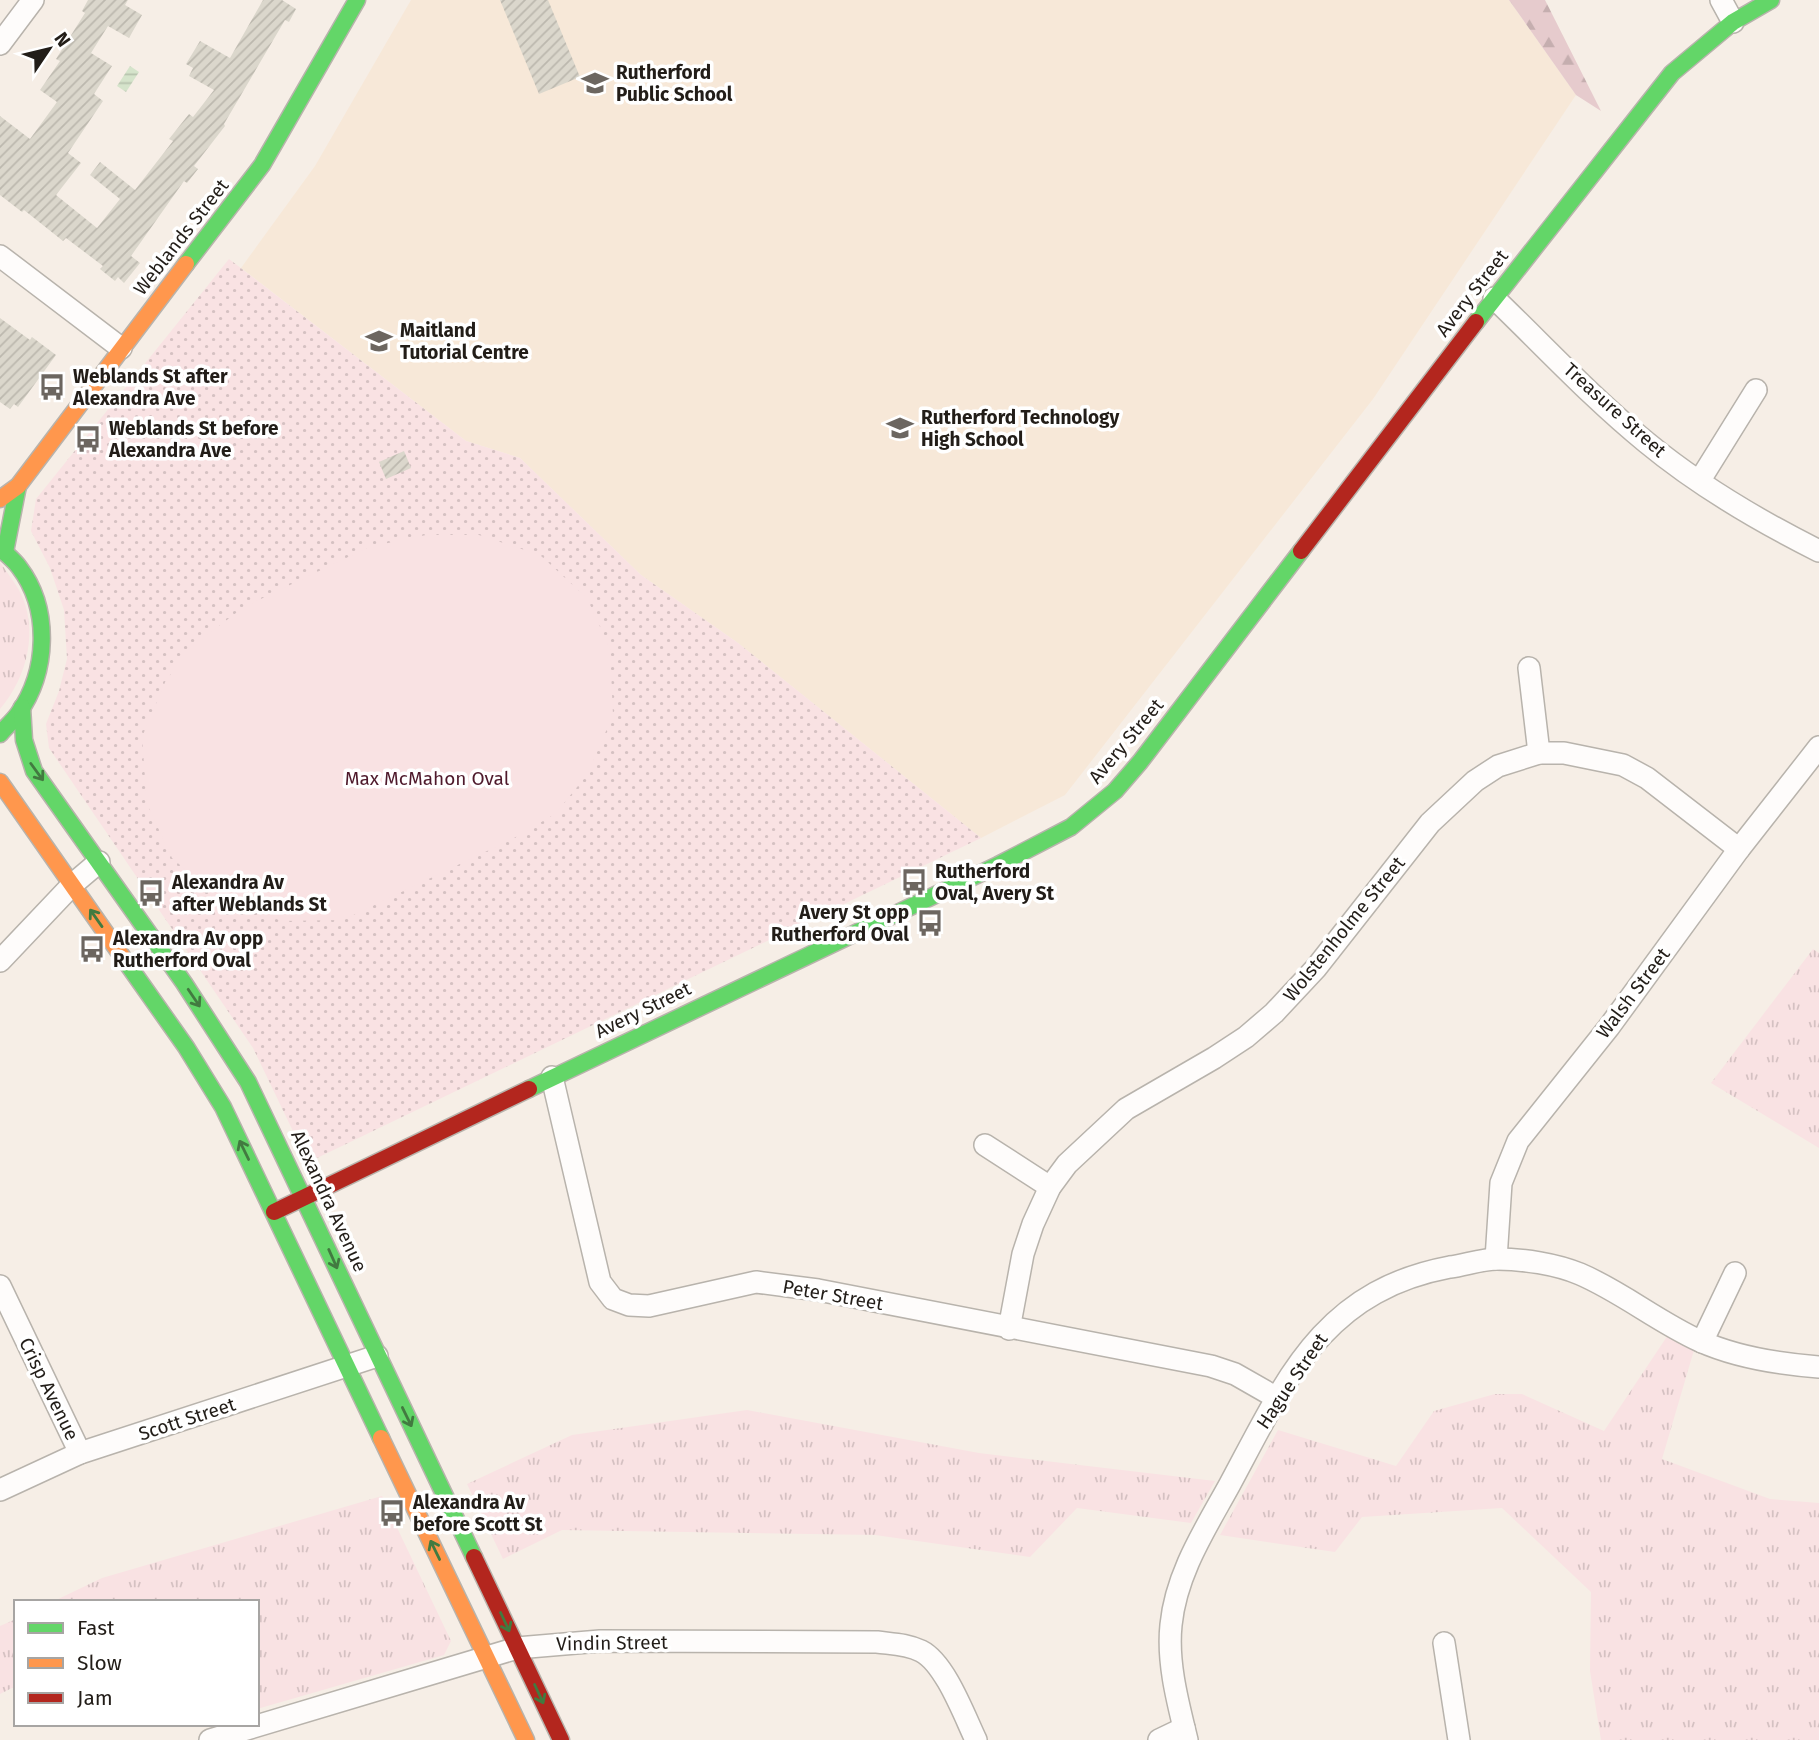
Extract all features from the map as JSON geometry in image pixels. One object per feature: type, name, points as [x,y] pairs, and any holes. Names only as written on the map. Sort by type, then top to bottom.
[{"type":"street","points":[[0,44],[33,0]]},
{"type":"street","name":"Weblands Street","points":[[0,499],[18,486],[121,348],[225,217],[262,165],[357,0]]},
{"type":"street","points":[[1721,0],[1733,22]]},
{"type":"street","name":"Avery Street","points":[[274,1212],[998,865],[1071,827],[1097,808],[1140,762],[1494,298],[1672,73],[1733,22],[1771,0]]},
{"type":"street","points":[[0,256],[121,348]]},
{"type":"street","name":"Treasure Street","points":[[1494,298],[1622,422],[1650,445],[1782,532],[1819,551]]},
{"type":"street","points":[[1700,480],[1756,390]]},
{"type":"street","name":"Weblands Street","points":[[2,550],[18,486]]},
{"type":"street","points":[[0,734],[30,696],[38,675],[43,631],[31,588],[2,550]]},
{"type":"street","points":[[1529,668],[1539,753]]},
{"type":"street","name":"Alexandra Avenue","points":[[22,707],[22,736],[26,755],[34,771],[237,1063],[305,1197],[377,1356],[561,1740]]},
{"type":"street","name":"Walsh Street","points":[[1496,1259],[1501,1183],[1518,1141],[1609,1027],[1819,747]]},
{"type":"street","name":"Wolstenholme Street","points":[[1009,1329],[1023,1254],[1032,1224],[1050,1186],[1067,1164],[1126,1109],[1214,1058],[1246,1037],[1274,1013],[1316,968],[1430,823],[1475,781],[1499,766],[1539,753],[1564,753],[1623,765],[1647,778],[1740,849]]},
{"type":"street","points":[[0,782],[208,1080],[274,1212],[526,1740]]},
{"type":"street","points":[[0,961],[73,884],[99,862]]},
{"type":"street","name":"Peter Street","points":[[552,1077],[600,1282],[612,1299],[629,1305],[649,1306],[756,1282],[818,1290],[1211,1366],[1235,1374],[1277,1398]]},
{"type":"street","points":[[985,1145],[1050,1186]]},
{"type":"street","name":"Hague Street","points":[[1185,1734],[1173,1670],[1171,1625],[1180,1585],[1192,1553],[1277,1398],[1312,1346],[1327,1328],[1369,1295],[1434,1270],[1496,1259],[1543,1264],[1577,1272],[1702,1342],[1759,1360],[1819,1367]]},
{"type":"street","points":[[1702,1342],[1735,1273]]},
{"type":"street","name":"Crisp Avenue","points":[[0,1286],[80,1454]]},
{"type":"street","name":"Scott Street","points":[[0,1490],[80,1454],[377,1356]]},
{"type":"street","name":"Vindin Street","points":[[259,1726],[517,1648],[600,1641],[877,1642],[905,1645],[923,1652],[941,1670],[976,1740]]},
{"type":"street","points":[[1444,1643],[1459,1740]]},
{"type":"street","name":"Vindin Street","points":[[215,1739],[257,1726]]},
{"type":"street","points":[[1159,1740],[1185,1734]]},
{"type":"shaded area","name":"Rutherford Technology High School","points":[[411,0],[1509,0],[1576,95],[1373,399],[1065,795],[981,838],[738,643],[641,575],[520,458],[466,441],[241,268],[315,166]]},
{"type":"shaded area","points":[[130,66],[139,72],[126,92],[117,86]]},
{"type":"green space","points":[[1509,0],[1545,0],[1601,111],[1576,95]]},
{"type":"green space","name":"Max McMahon Oval","points":[[229,259],[466,441],[520,458],[641,575],[738,643],[981,838],[317,1158],[303,1152],[253,1048],[49,748],[46,724],[59,691],[67,659],[64,610],[50,568],[31,531],[36,499]]},
{"type":"green space","points":[[426,535],[479,535],[540,555],[587,598],[610,649],[613,715],[587,775],[555,814],[514,838],[343,920],[282,921],[219,899],[172,858],[147,804],[142,737],[166,680],[199,641],[244,607],[369,547]]},
{"type":"green space","points":[[0,562],[19,590],[25,605],[29,637],[28,652],[17,683],[0,709]]},
{"type":"green space","points":[[1813,949],[1819,953],[1819,1148],[1711,1083]]},
{"type":"green space","points":[[1668,1335],[1694,1350],[1662,1459],[1770,1499],[1819,1503],[1819,1740],[1601,1740],[1590,1671],[1591,1592],[1502,1508],[1362,1517],[1335,1552],[1220,1535],[1278,1430],[1396,1466],[1434,1411],[1495,1394],[1522,1394],[1604,1431]]},
{"type":"green space","points":[[747,1410],[979,1453],[1215,1481],[1191,1523],[1077,1508],[1030,1557],[875,1535],[562,1530],[503,1559],[467,1484],[572,1435]]},
{"type":"green space","points":[[382,1496],[451,1641],[444,1655],[259,1708],[259,1600],[56,1600],[102,1578]]},
{"type":"green space","points":[[14,1620],[14,1687],[0,1694],[0,1626]]},
{"type":"building","points":[[88,0],[128,0],[125,5],[142,15],[129,38],[108,26],[91,53],[112,66],[94,94],[103,101],[68,153],[81,163],[56,195],[97,228],[120,199],[90,175],[100,162],[135,190],[173,141],[169,139],[189,114],[193,117],[214,90],[189,76],[193,68],[186,64],[200,41],[230,58],[263,0],[282,0],[296,9],[289,22],[285,20],[225,126],[194,166],[198,169],[187,183],[184,181],[131,256],[140,263],[124,283],[118,277],[115,281],[100,269],[103,266],[66,238],[63,241],[0,195],[0,116],[30,139],[57,102],[40,90],[60,61],[56,59],[85,13],[82,11]]},
{"type":"building","points":[[500,0],[548,0],[580,77],[539,94]]},
{"type":"building","points":[[0,318],[56,355],[18,407],[14,404],[10,409],[0,402]]},
{"type":"building","points":[[404,451],[411,468],[386,479],[379,462]]},
{"type":"traffic: fast","points":[[186,264],[262,165],[357,0]]},
{"type":"traffic: fast","points":[[1476,322],[1672,73],[1733,22],[1771,0]]},
{"type":"traffic: fast","points":[[5,552],[18,486]]},
{"type":"traffic: fast","points":[[0,548],[17,564],[29,584],[37,602],[42,640],[40,660],[28,697],[16,717],[0,734]]},
{"type":"traffic: fast","points":[[529,1089],[998,865],[1071,827],[1115,791],[1140,762],[1301,551]]},
{"type":"traffic: fast","points":[[22,707],[24,740],[34,771],[184,983],[248,1082],[474,1557]]},
{"type":"traffic: fast","points":[[126,962],[186,1047],[223,1107],[381,1438]]},
{"type":"traffic: slow","points":[[0,499],[18,486],[186,264]]},
{"type":"traffic: slow","points":[[0,782],[126,962]]},
{"type":"traffic: slow","points":[[381,1438],[526,1740]]},
{"type":"traffic: jam","points":[[1301,551],[1476,322]]},
{"type":"traffic: jam","points":[[274,1212],[529,1089]]},
{"type":"traffic: jam","points":[[474,1557],[561,1740]]},
{"type":"place","name":"Rutherford Public School","points":[[595,83]]},
{"type":"place","name":"Maitland Tutorial Centre","points":[[379,341]]},
{"type":"place","name":"Weblands St after Alexandra Ave","points":[[52,387]]},
{"type":"place","name":"Rutherford Technology High School","points":[[900,428]]},
{"type":"place","name":"Weblands St before Alexandra Ave","points":[[88,439]]},
{"type":"place","name":"Rutherford Oval, Avery St","points":[[914,882]]},
{"type":"place","name":"Alexandra Av after Weblands St","points":[[151,893]]},
{"type":"place","name":"Avery St opp Rutherford Oval","points":[[930,923]]},
{"type":"place","name":"Alexandra Av opp Rutherford Oval","points":[[92,949]]},
{"type":"place","name":"Alexandra Av before Scott St","points":[[392,1513]]}]
